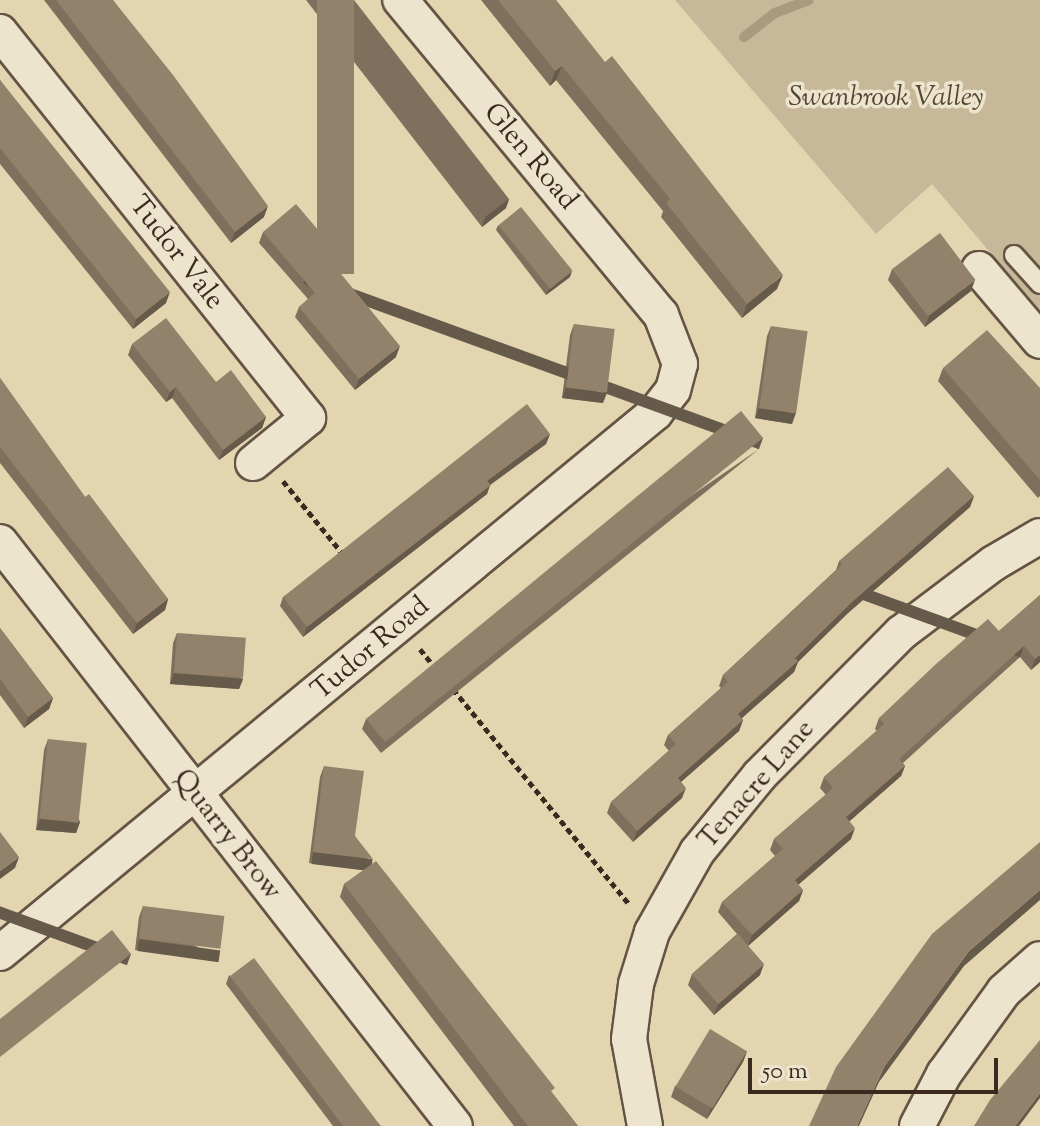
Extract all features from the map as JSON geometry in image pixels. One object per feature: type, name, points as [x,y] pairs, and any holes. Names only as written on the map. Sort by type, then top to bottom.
[{"type":"street","name":"Glen Road","points":[[400,0],[661,315]]},
{"type":"street","name":"Tudor Vale","points":[[0,32],[308,418],[258,459]]},
{"type":"street","points":[[979,269],[1040,341]]},
{"type":"street","name":"Tudor Road","points":[[0,953],[655,413],[673,390],[680,364],[661,315]]},
{"type":"street","name":"Tenacre Lane","points":[[645,1126],[629,1039],[636,984],[652,932],[697,852],[760,775],[855,677],[951,594],[1040,536]]},
{"type":"street","name":"Quarry Brow","points":[[0,542],[455,1126]]},
{"type":"street","points":[[917,1126],[944,1074],[1004,991],[1040,959]]},
{"type":"lane","points":[[1014,255],[1040,284]]},
{"type":"path","points":[[258,459],[351,564]]},
{"type":"path","points":[[400,625],[440,674]]},
{"type":"path","points":[[451,687],[652,932]]},
{"type":"green space","name":"Swanbrook Valley","points":[[675,0],[1040,0],[1040,311],[932,184],[876,234]]},
{"type":"building","points":[[56,0],[113,0],[173,75],[268,206],[235,232]]},
{"type":"building","points":[[317,0],[354,0],[354,274],[317,274]]},
{"type":"building","points":[[498,0],[556,0],[605,62],[612,56],[783,275],[747,304],[666,203],[670,199],[562,66],[555,71]]},
{"type":"building","points":[[0,80],[170,292],[136,319],[0,148]]},
{"type":"building","points":[[296,204],[336,251],[328,258],[400,346],[359,379],[299,307],[315,293],[263,232]]},
{"type":"building","points":[[521,207],[573,271],[550,289],[498,225]]},
{"type":"building","points":[[940,233],[976,280],[928,316],[892,269]]},
{"type":"building","points":[[166,318],[216,382],[231,370],[266,417],[223,450],[176,387],[170,392],[132,344]]},
{"type":"building","points":[[574,324],[615,329],[607,393],[566,388]]},
{"type":"building","points":[[771,326],[808,331],[796,413],[759,408]]},
{"type":"building","points":[[987,330],[1040,388],[1040,480],[943,368]]},
{"type":"building","points":[[0,378],[85,497],[89,494],[168,599],[137,623],[0,447]]},
{"type":"building","points":[[527,404],[550,434],[487,481],[491,485],[307,627],[283,597]]},
{"type":"building","points":[[741,411],[763,438],[385,742],[366,719]]},
{"type":"building","points":[[948,467],[974,496],[852,602],[795,658],[798,661],[738,714],[743,720],[678,778],[686,788],[637,831],[611,802],[676,744],[668,735],[728,682],[723,675],[842,565],[839,561]]},
{"type":"building","points":[[1040,595],[1040,655],[1035,659],[1024,646],[899,759],[905,766],[846,817],[855,828],[795,880],[803,890],[752,935],[722,902],[783,849],[774,839],[833,788],[824,777],[884,724],[879,718],[988,619],[999,631]]},
{"type":"building","points":[[0,628],[53,698],[28,717],[0,679]]},
{"type":"building","points":[[177,633],[246,638],[243,678],[174,673]]},
{"type":"building","points":[[48,739],[87,743],[78,823],[40,819]]},
{"type":"building","points":[[324,766],[364,771],[355,836],[373,859],[313,852]]},
{"type":"building","points":[[0,832],[19,857],[0,871]]},
{"type":"building","points":[[1040,842],[1040,890],[969,951],[884,1067],[857,1126],[809,1126],[836,1067],[932,934]]},
{"type":"building","points":[[376,861],[555,1088],[551,1091],[578,1126],[528,1126],[344,884]]},
{"type":"building","points":[[143,906],[224,916],[220,949],[139,939]]},
{"type":"building","points":[[112,930],[131,954],[0,1057],[0,1019]]},
{"type":"building","points":[[738,934],[764,964],[718,1004],[692,974]]},
{"type":"building","points":[[254,958],[381,1126],[343,1126],[230,976]]},
{"type":"building","points":[[710,1029],[747,1051],[712,1109],[675,1086]]},
{"type":"building","points":[[1040,1040],[1040,1093],[1015,1126],[974,1126],[990,1100]]},
{"type":"waterway","points":[[744,37],[775,13],[809,0]]}]
